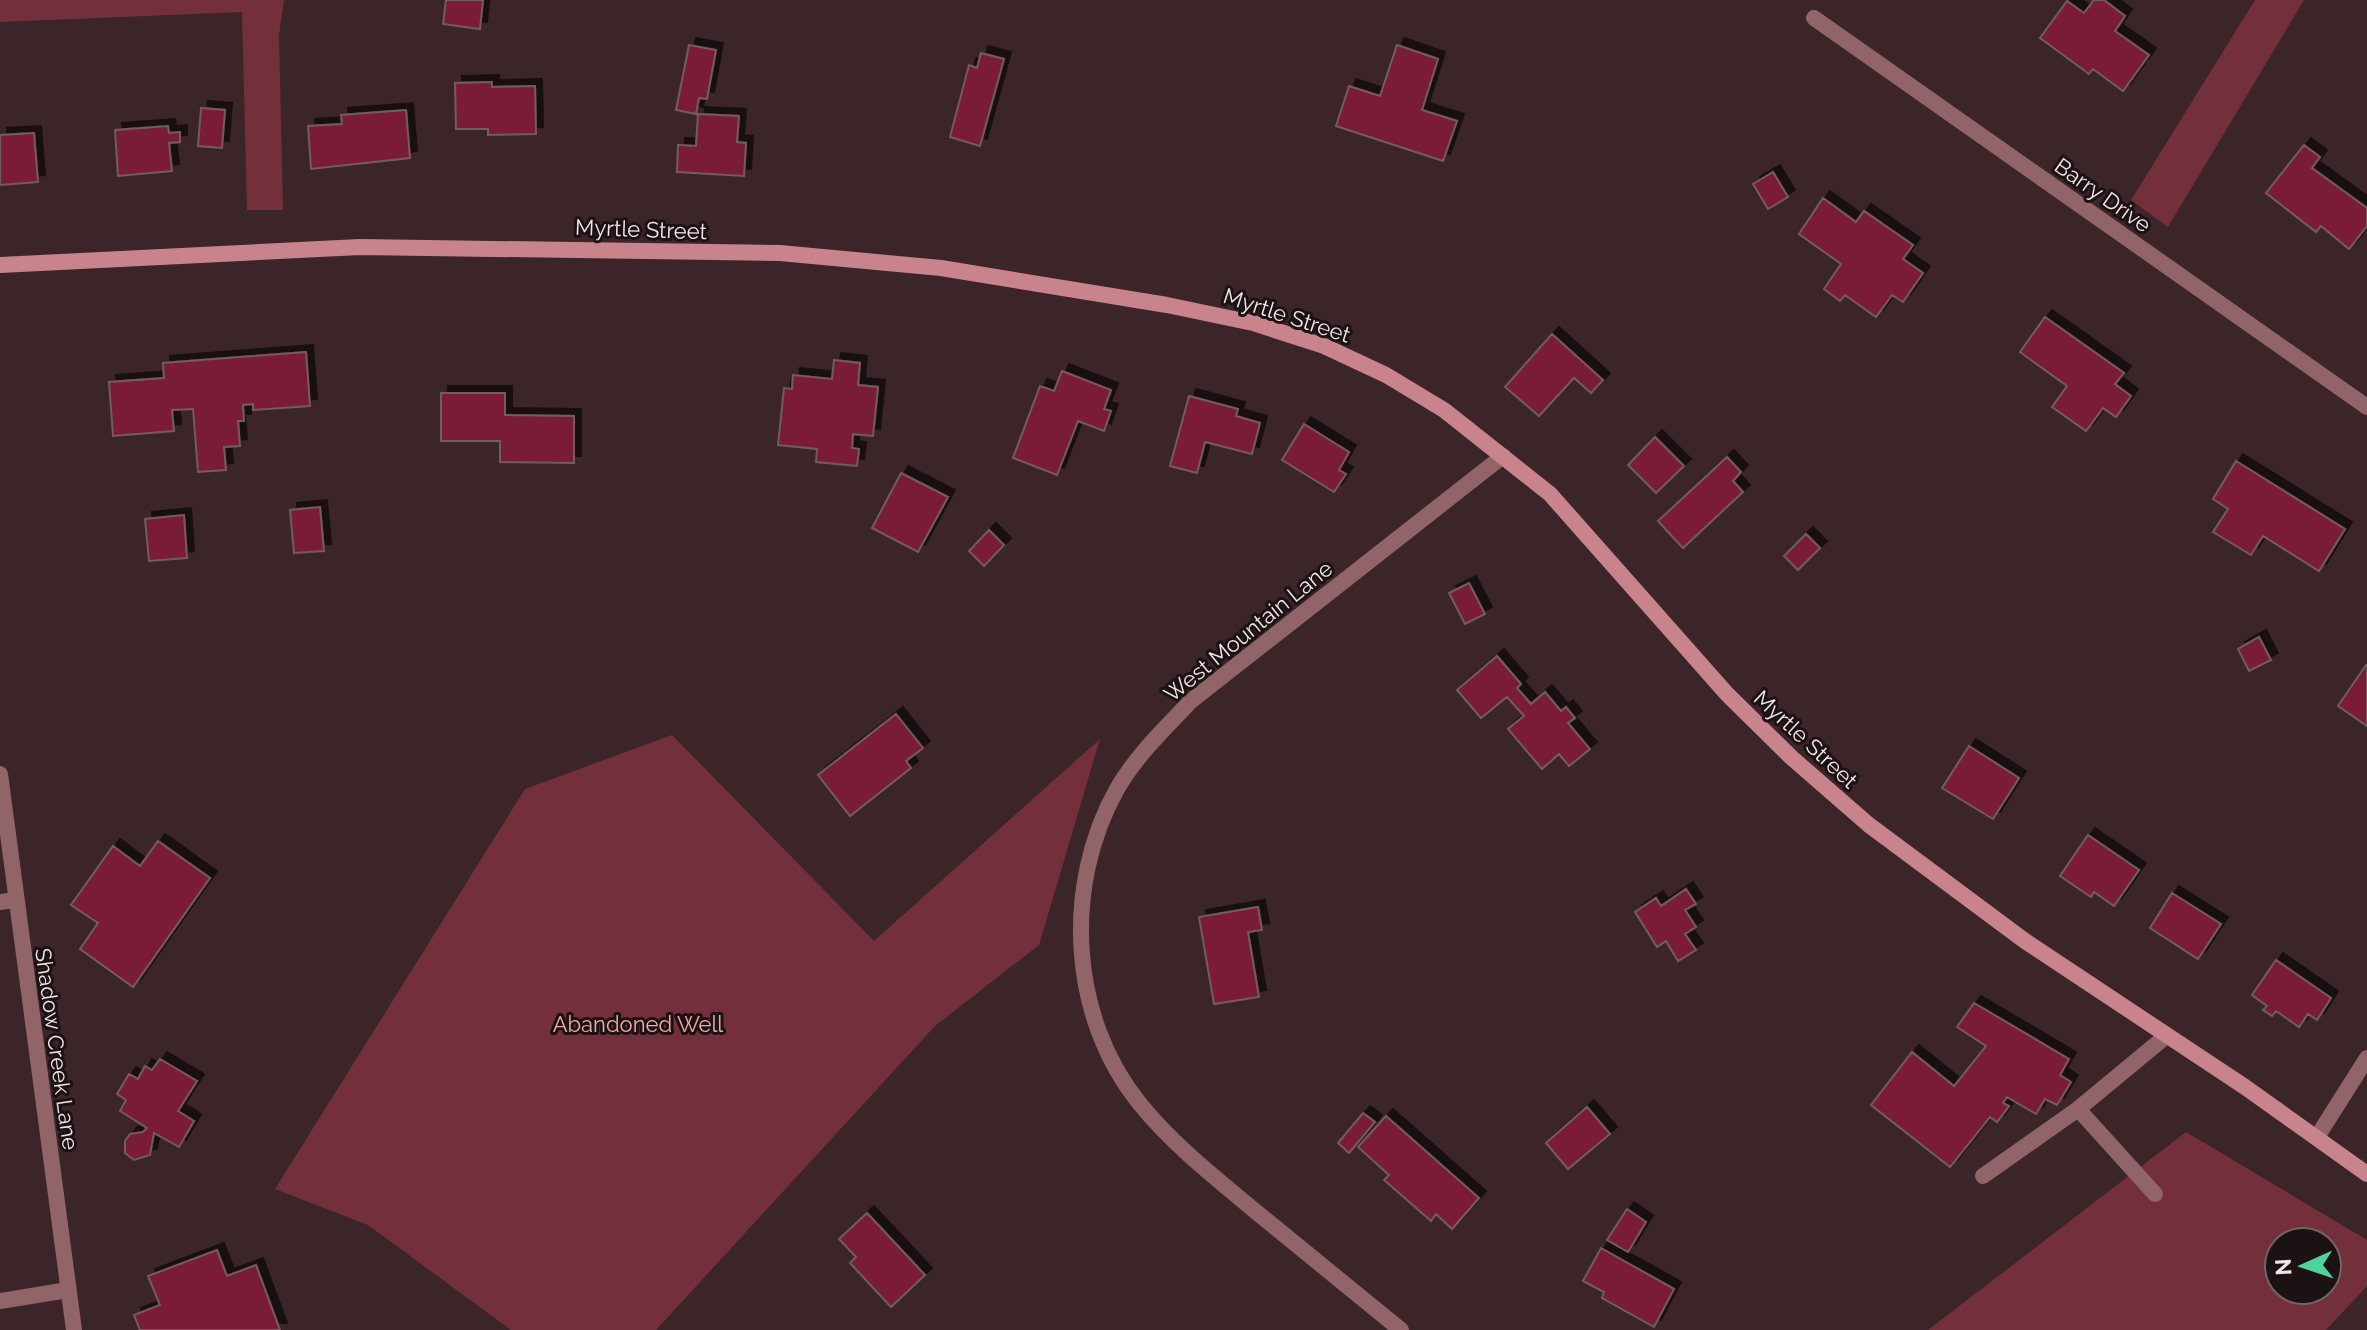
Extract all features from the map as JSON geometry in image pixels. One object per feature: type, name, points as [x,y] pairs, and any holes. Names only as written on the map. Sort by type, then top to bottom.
[{"type":"street","name":"Barry Drive","points":[[1814,18],[2367,407]]},
{"type":"street","name":"Myrtle Street","points":[[0,265],[375,247],[780,253],[941,268],[1167,305],[1253,323],[1324,346],[1386,375],[1444,410],[1550,494],[1727,694],[1792,758],[1869,825],[2165,1037],[2317,1137],[2367,1174]]},
{"type":"street","name":"West Mountain Lane","points":[[1401,1330],[1196,1162],[1139,1103],[1101,1040],[1084,978],[1080,916],[1090,849],[1117,789],[1148,745],[1191,701],[1503,456]]},
{"type":"street","name":"Shadow Creek Lane","points":[[0,774],[8,901],[74,1330]]},
{"type":"street","points":[[1983,1176],[2078,1109],[2165,1037]]},
{"type":"street","points":[[2317,1137],[2367,1058]]},
{"type":"street","points":[[2078,1109],[2155,1194]]},
{"type":"street","points":[[0,1301],[68,1290]]},
{"type":"green space","points":[[0,0],[284,0],[279,35],[283,210],[247,210],[242,12],[0,22]]},
{"type":"green space","points":[[2255,0],[2304,0],[2168,227],[2131,200]]},
{"type":"green space","name":"Abandoned Well","points":[[672,735],[874,941],[1100,739],[1039,945],[935,1026],[656,1330],[511,1330],[368,1225],[275,1189],[525,789]]},
{"type":"green space","points":[[2186,1132],[2367,1240],[2367,1286],[2326,1330],[1928,1330]]},
{"type":"building","points":[[446,0],[483,0],[480,29],[443,24]]},
{"type":"building","points":[[2094,0],[2104,0],[2125,16],[2115,31],[2149,55],[2123,91],[2093,69],[2089,74],[2040,38],[2067,1],[2084,13]]},
{"type":"building","points":[[689,45],[716,50],[707,99],[699,98],[696,114],[676,110]]},
{"type":"building","points":[[1397,45],[1438,59],[1422,110],[1457,121],[1443,161],[1336,126],[1349,86],[1380,96]]},
{"type":"building","points":[[981,53],[1004,59],[980,146],[950,137],[969,65],[977,68]]},
{"type":"building","points":[[492,82],[492,87],[535,86],[536,134],[488,135],[488,129],[456,129],[455,83]]},
{"type":"building","points":[[201,108],[225,110],[222,148],[198,146]]},
{"type":"building","points":[[406,110],[410,158],[311,169],[308,126],[342,124],[341,115]]},
{"type":"building","points":[[698,114],[739,116],[737,142],[746,143],[744,176],[677,172],[678,145],[696,146]]},
{"type":"building","points":[[168,126],[169,133],[180,132],[180,142],[169,143],[172,171],[118,176],[115,130]]},
{"type":"building","points":[[34,133],[38,182],[0,185],[0,135]]},
{"type":"building","points":[[2304,145],[2320,157],[2312,168],[2367,208],[2367,226],[2349,249],[2321,226],[2316,232],[2266,193]]},
{"type":"building","points":[[1773,172],[1788,197],[1768,209],[1753,184]]},
{"type":"building","points":[[1823,198],[1856,222],[1864,211],[1913,245],[1903,259],[1923,273],[1903,302],[1892,295],[1876,317],[1845,295],[1840,301],[1824,289],[1841,264],[1799,234]]},
{"type":"building","points":[[2045,317],[2124,373],[2115,384],[2131,396],[2116,417],[2103,408],[2086,431],[2052,407],[2067,386],[2020,352]]},
{"type":"building","points":[[1552,334],[1603,380],[1591,393],[1574,378],[1539,416],[1505,387]]},
{"type":"building","points":[[306,352],[310,406],[253,410],[253,404],[243,405],[244,421],[238,421],[240,446],[224,447],[226,470],[198,472],[193,409],[172,410],[174,431],[113,436],[109,382],[164,378],[163,363]]},
{"type":"building","points":[[834,360],[860,363],[858,385],[878,387],[873,436],[853,434],[852,448],[859,449],[857,466],[816,462],[817,449],[778,445],[784,388],[792,389],[793,375],[832,379]]},
{"type":"building","points":[[1062,371],[1111,390],[1104,409],[1111,411],[1104,431],[1078,421],[1057,475],[1013,458],[1040,386],[1054,391]]},
{"type":"building","points":[[441,393],[505,393],[505,415],[574,416],[574,463],[500,462],[500,441],[441,441]]},
{"type":"building","points":[[1189,396],[1238,409],[1236,416],[1260,423],[1252,454],[1205,442],[1197,473],[1170,466]]},
{"type":"building","points":[[1304,424],[1349,452],[1339,470],[1346,474],[1334,492],[1282,460]]},
{"type":"building","points":[[1655,437],[1684,466],[1656,493],[1628,465]]},
{"type":"building","points":[[1727,457],[1741,472],[1733,481],[1743,492],[1683,548],[1658,521]]},
{"type":"building","points":[[2236,461],[2345,529],[2319,571],[2263,536],[2251,555],[2213,532],[2228,509],[2213,499]]},
{"type":"building","points":[[901,473],[948,497],[918,552],[872,528]]},
{"type":"building","points":[[320,507],[324,551],[294,553],[290,510]]},
{"type":"building","points":[[184,515],[187,558],[149,561],[145,519]]},
{"type":"building","points":[[989,530],[1004,545],[984,566],[969,551]]},
{"type":"building","points":[[1806,534],[1820,548],[1798,570],[1784,556]]},
{"type":"building","points":[[1469,583],[1485,614],[1465,624],[1449,593]]},
{"type":"building","points":[[2259,637],[2271,660],[2249,671],[2238,649]]},
{"type":"building","points":[[1497,656],[1521,684],[1517,688],[1531,704],[1545,692],[1561,711],[1566,707],[1575,718],[1568,723],[1590,749],[1569,766],[1559,754],[1542,769],[1508,729],[1524,716],[1507,697],[1481,718],[1457,690]]},
{"type":"building","points":[[2367,665],[2367,726],[2338,706]]},
{"type":"building","points":[[896,714],[923,748],[906,761],[911,768],[850,816],[818,775]]},
{"type":"building","points":[[1969,746],[2019,778],[1993,819],[1942,788]]},
{"type":"building","points":[[2088,835],[2139,870],[2114,906],[2094,892],[2091,897],[2060,876]]},
{"type":"building","points":[[158,841],[210,878],[133,987],[80,949],[98,923],[71,905],[113,846],[140,866]]},
{"type":"building","points":[[1686,889],[1696,904],[1685,910],[1696,927],[1685,934],[1696,950],[1678,961],[1666,941],[1657,947],[1635,912],[1656,898],[1661,906]]},
{"type":"building","points":[[2172,893],[2221,924],[2198,959],[2150,928]]},
{"type":"building","points":[[1258,907],[1262,930],[1248,932],[1259,997],[1214,1004],[1199,917]]},
{"type":"building","points":[[2276,960],[2331,998],[2317,1020],[2308,1014],[2299,1027],[2276,1011],[2272,1016],[2263,1010],[2267,1006],[2252,995]]},
{"type":"building","points":[[1974,1003],[2069,1059],[2060,1075],[2071,1082],[2057,1105],[2045,1099],[2036,1114],[2007,1097],[2003,1103],[2009,1106],[1997,1122],[1990,1117],[1950,1167],[1871,1105],[1912,1052],[1954,1086],[1986,1046],[1957,1027]]},
{"type":"building","points":[[160,1059],[197,1081],[178,1111],[194,1121],[179,1147],[154,1133],[150,1155],[134,1160],[125,1153],[125,1141],[130,1134],[143,1132],[147,1128],[120,1111],[126,1100],[117,1094],[129,1074],[138,1079],[145,1066],[152,1070]]},
{"type":"building","points":[[1587,1107],[1610,1134],[1568,1169],[1546,1143]]},
{"type":"building","points":[[1363,1113],[1375,1122],[1349,1153],[1338,1143]]},
{"type":"building","points":[[1386,1116],[1479,1198],[1452,1229],[1436,1214],[1431,1221],[1384,1180],[1389,1175],[1358,1147]]},
{"type":"building","points":[[1627,1209],[1646,1222],[1628,1252],[1607,1240]]},
{"type":"building","points":[[867,1213],[925,1275],[891,1307],[850,1263],[856,1257],[839,1239]]},
{"type":"building","points":[[1601,1248],[1674,1289],[1654,1327],[1602,1298],[1604,1292],[1583,1281]]},
{"type":"building","points":[[217,1250],[227,1276],[256,1265],[280,1330],[140,1330],[134,1315],[160,1305],[148,1276]]}]
